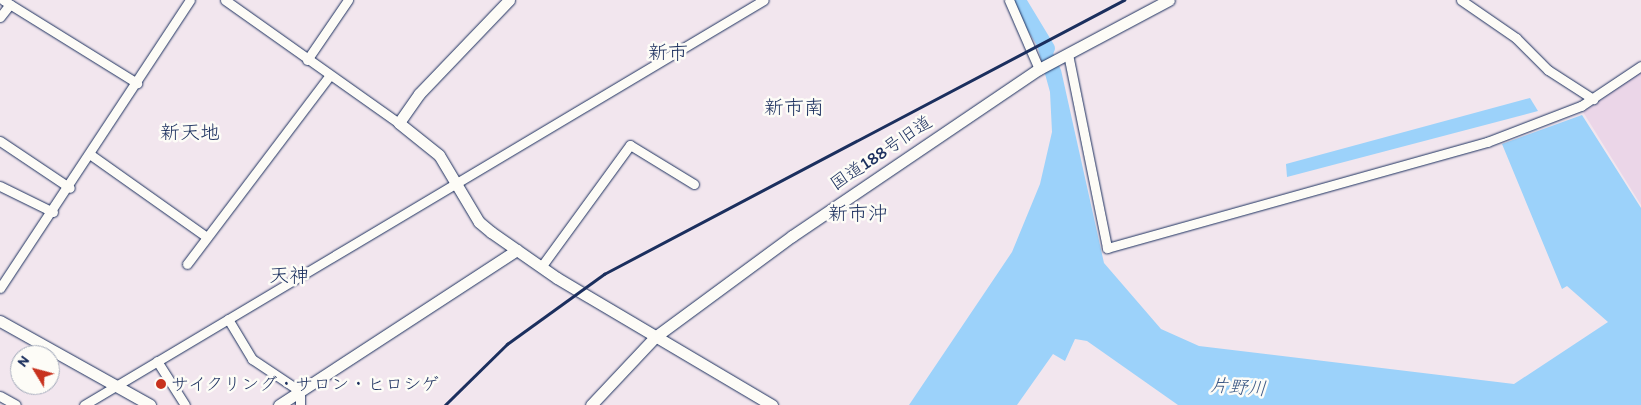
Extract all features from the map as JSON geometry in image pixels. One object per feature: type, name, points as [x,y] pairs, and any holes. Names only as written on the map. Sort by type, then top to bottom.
[{"type":"street","points":[[0,288],[70,188],[190,0]]},
{"type":"street","points":[[225,0],[329,76],[431,146],[457,183],[479,222],[541,268],[772,405]]},
{"type":"street","points":[[307,60],[348,0]]},
{"type":"street","points":[[398,123],[419,94],[509,0]]},
{"type":"street","points":[[84,405],[764,0]]},
{"type":"street","points":[[1009,0],[1042,68]]},
{"type":"street","name":"国道188号旧道","points":[[591,405],[655,337],[792,236],[1042,68],[1169,0]]},
{"type":"street","points":[[1461,0],[1516,38],[1548,70],[1593,99]]},
{"type":"street","points":[[0,17],[6,2],[23,4],[137,83]]},
{"type":"street","points":[[1066,55],[1107,248],[1487,142],[1593,99],[1641,66]]},
{"type":"street","points":[[188,264],[329,76]]},
{"type":"street","points":[[0,141],[70,188]]},
{"type":"street","points":[[541,268],[630,144],[694,184]]},
{"type":"street","points":[[91,154],[207,237]]},
{"type":"street","points":[[0,186],[53,212]]},
{"type":"street","points":[[280,405],[517,250]]},
{"type":"street","points":[[228,319],[252,359],[300,391]]},
{"type":"street","points":[[0,321],[150,405]]},
{"type":"street","points":[[156,361],[185,405]]},
{"type":"street","points":[[300,391],[300,405]]},
{"type":"street","points":[[0,396],[16,405]]},
{"type":"shaded area","points":[[1641,72],[1641,205],[1583,112]]},
{"type":"water","points":[[1041,27],[1061,70],[1104,263],[1161,329],[1199,346],[1514,384],[1608,322],[1567,286],[1562,289],[1502,144],[1582,115],[1641,208],[1641,405],[1178,405],[1087,341],[1075,339],[1065,361],[1053,354],[1017,405],[909,405],[1012,252],[1040,184],[1052,132],[1050,92],[1034,34]]},
{"type":"water","points":[[1530,98],[1538,111],[1287,177],[1286,164]]},
{"type":"waterway","name":"片野川","points":[[1018,0],[1047,48]]},
{"type":"railway","points":[[445,405],[507,344],[604,274],[1124,0]]},
{"type":"place","name":"サイクリング・サロン・ヒロシゲ","points":[[161,384]]},
{"type":"district","name":"新市","points":[[668,52]]},
{"type":"district","name":"新市南","points":[[794,107]]},
{"type":"district","name":"新天地","points":[[190,132]]},
{"type":"district","name":"新市沖","points":[[858,213]]},
{"type":"district","name":"天神","points":[[289,275]]}]
